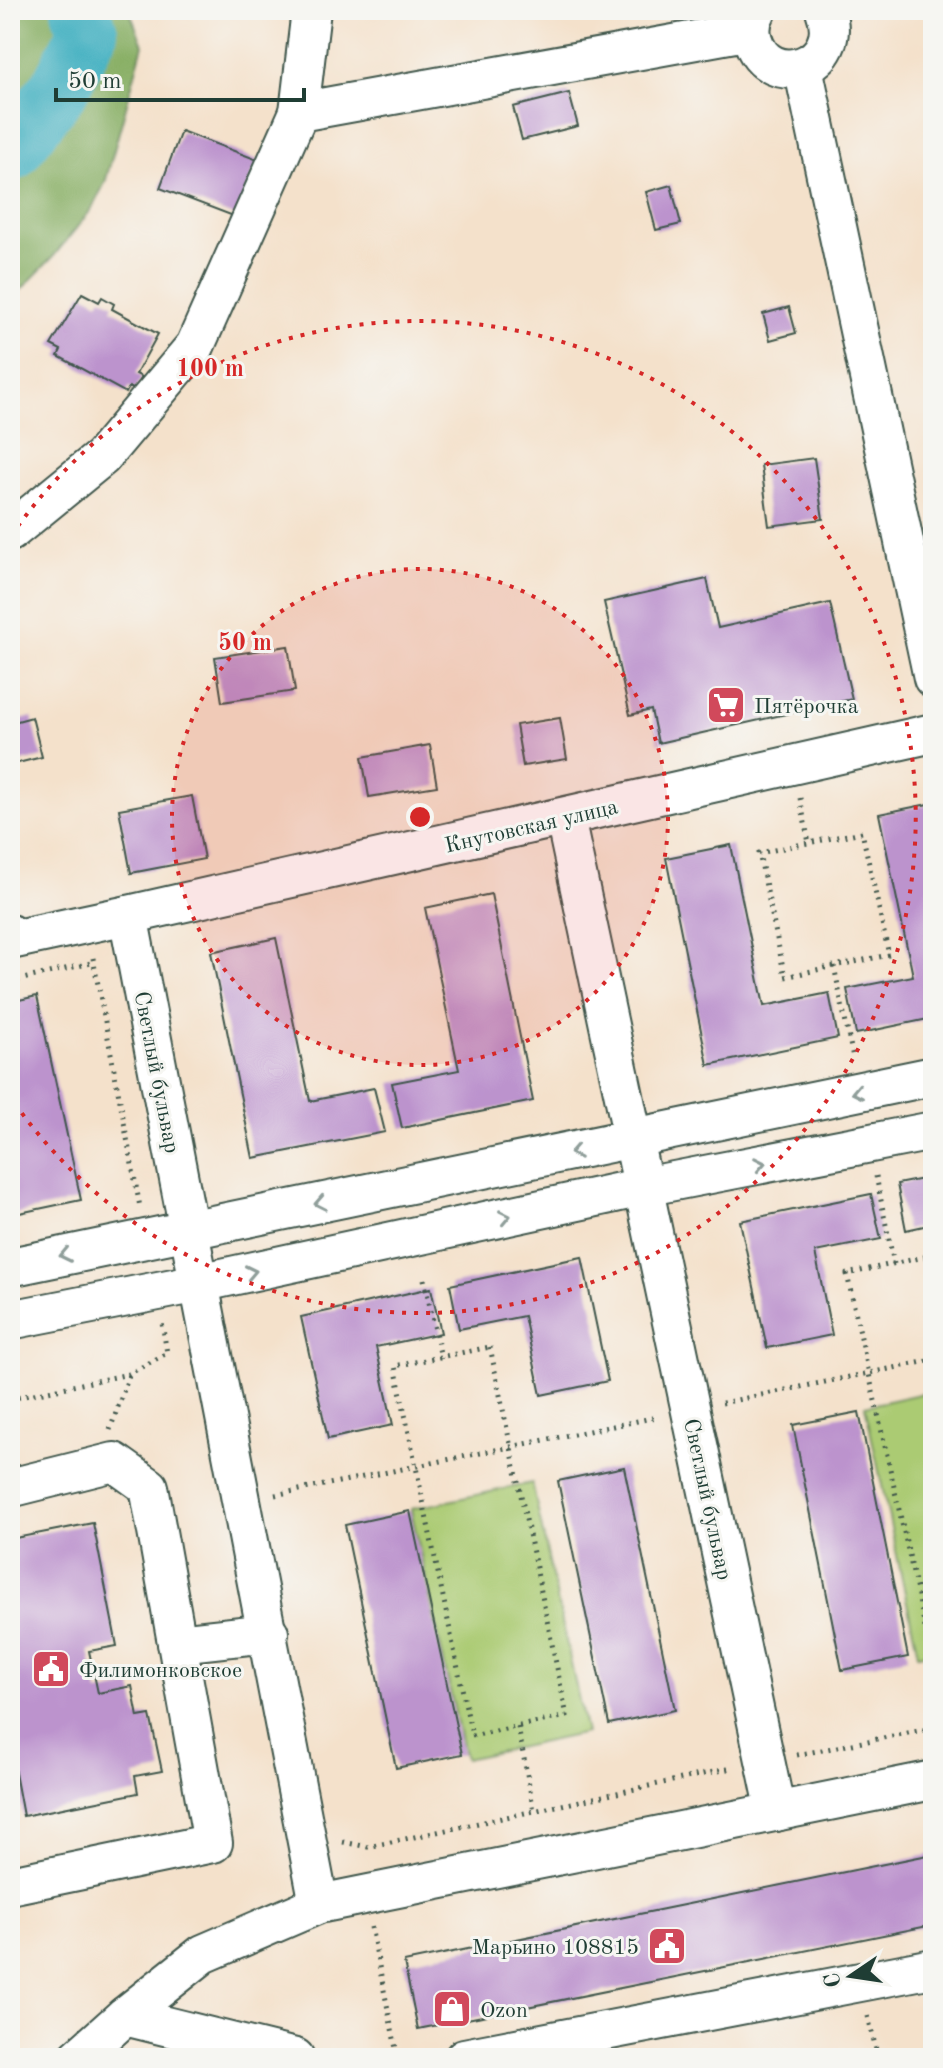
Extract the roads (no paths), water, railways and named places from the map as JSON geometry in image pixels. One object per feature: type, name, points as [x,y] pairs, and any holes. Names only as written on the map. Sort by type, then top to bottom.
[{"type":"street","points":[[10,532],[102,457],[195,346],[299,112],[311,10]]},
{"type":"street","points":[[299,112],[754,20],[754,45],[762,57],[788,69],[803,67],[816,60],[825,49],[829,35],[825,10]]},
{"type":"street","points":[[803,67],[933,678]]},
{"type":"street","name":"Кнутовская улица","points":[[10,934],[11,940],[128,915],[933,733]]},
{"type":"street","name":"Светлый бульвар","points":[[565,818],[776,1812]]},
{"type":"street","name":"Светлый бульвар","points":[[128,915],[319,1904]]},
{"type":"street","points":[[10,1267],[933,1076]]},
{"type":"street","points":[[10,1320],[199,1283],[643,1187],[933,1131]]},
{"type":"street","points":[[10,1488],[114,1462],[149,1487],[213,1843],[10,1885]]},
{"type":"street","points":[[177,1643],[269,1633]]},
{"type":"street","points":[[78,2058],[203,1954],[319,1904],[933,1780]]},
{"type":"street","points":[[464,2058],[933,1968]]},
{"type":"street","points":[[125,2016],[295,2058]]},
{"type":"waterway","points":[[10,152],[59,89],[88,32],[81,10]]},
{"type":"place","name":"Пятёрочка","points":[[726,705]]},
{"type":"place","name":"Филимонковское","points":[[51,1669]]},
{"type":"place","name":"Марьино 108815","points":[[667,1946]]},
{"type":"place","name":"Ozon","points":[[452,2009]]}]
